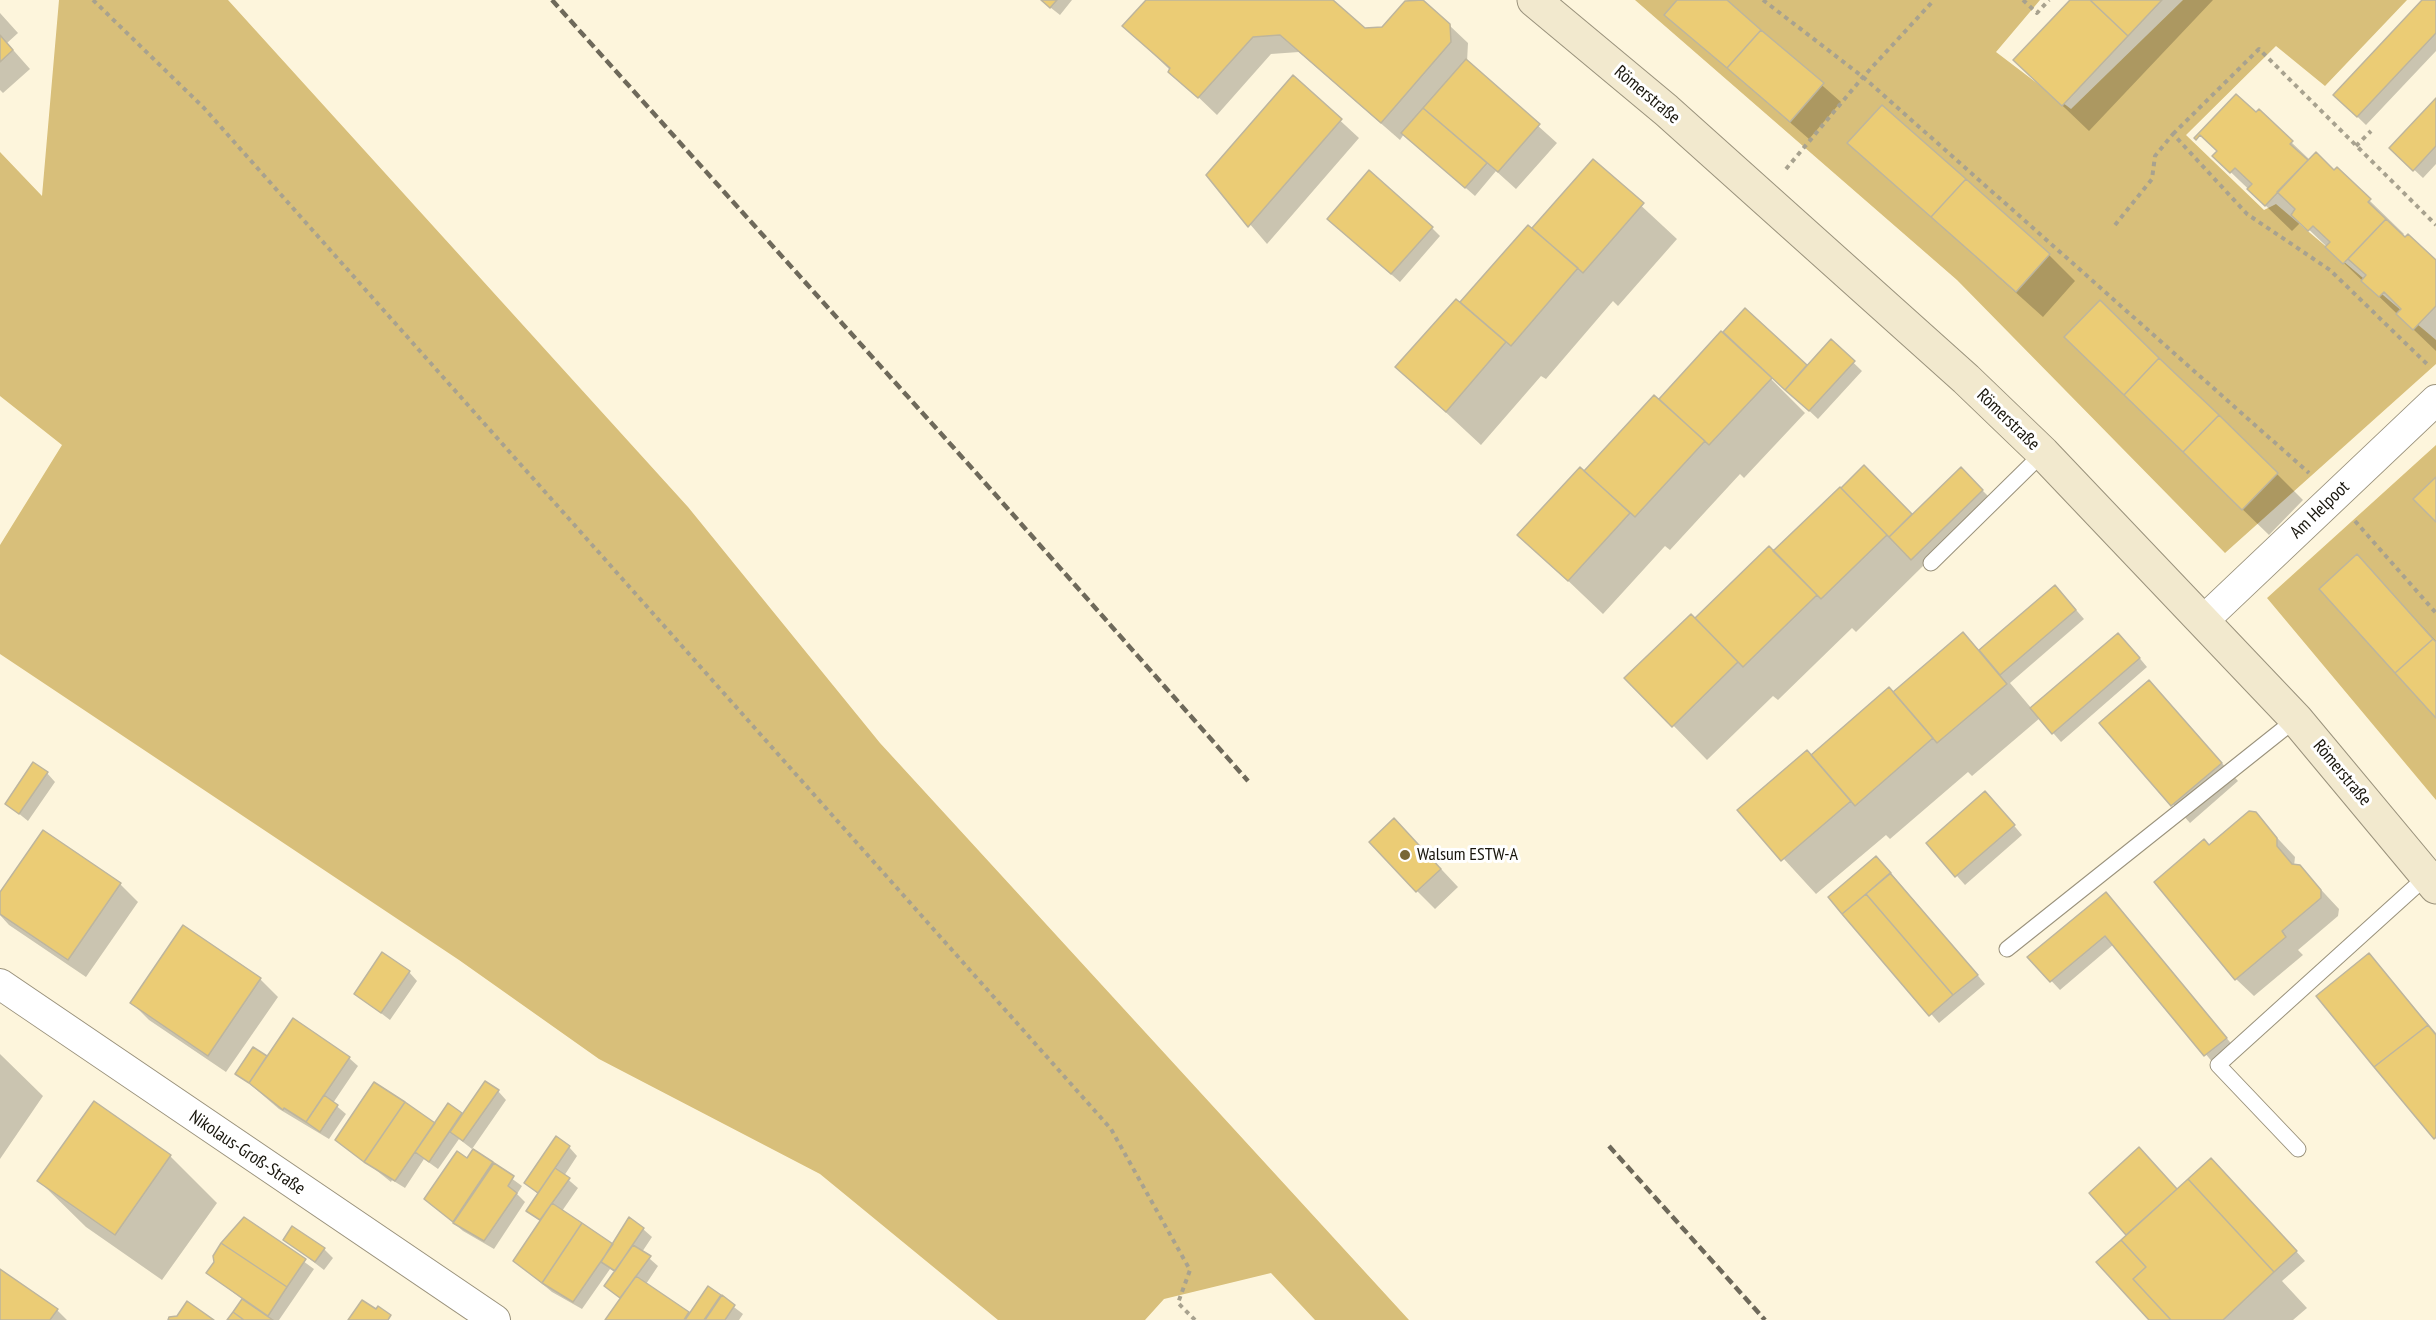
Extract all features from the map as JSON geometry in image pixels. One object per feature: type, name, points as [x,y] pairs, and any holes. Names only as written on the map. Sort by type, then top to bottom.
[{"type":"main road","name":"Römerstraße","points":[[1534,0],[1666,110],[1966,379],[2043,453],[2296,719],[2432,881]]},
{"type":"street","name":"Am Helpoot","points":[[2204,620],[2436,400]]},
{"type":"street","name":"Nikolaus-Groß-Straße","points":[[0,984],[495,1320]]},
{"type":"lane","points":[[1931,563],[2043,453]]},
{"type":"lane","points":[[2007,949],[2296,719]]},
{"type":"lane","points":[[2298,1149],[2218,1065],[2432,881]]},
{"type":"path","points":[[93,0],[204,108],[1111,1129],[1190,1270],[1178,1303],[1196,1320]]},
{"type":"path","points":[[1763,0],[1863,76],[2334,497],[2436,613]]},
{"type":"path","points":[[1763,197],[1863,76],[1934,0]]},
{"type":"path","points":[[2023,0],[2037,13],[2049,0]]},
{"type":"path","points":[[2115,225],[2152,178],[2156,156],[2173,134],[2259,49],[2436,225]]},
{"type":"path","points":[[2356,146],[2371,131]]},
{"type":"path","points":[[2173,134],[2247,214],[2330,270],[2436,373]]},
{"type":"shaded area","points":[[59,0],[228,0],[688,507],[880,743],[1409,1320],[1315,1320],[1271,1273],[1164,1299],[1145,1320],[998,1320],[820,1174],[599,1059],[459,960],[0,654],[0,545],[62,445],[0,396],[0,152],[42,196]]},
{"type":"shaded area","points":[[1635,0],[2040,0],[1996,52],[2071,109],[2183,0],[2407,0],[2325,86],[2276,46],[2186,135],[2264,210],[2276,204],[2436,340],[2436,364],[2225,553],[1957,280]]},
{"type":"shaded area","points":[[2436,445],[2436,800],[2267,598]]},
{"type":"building","points":[[1041,0],[1057,0],[1050,8]]},
{"type":"building","points":[[1146,0],[1333,0],[1365,28],[1382,27],[1405,1],[1423,0],[1450,24],[1451,42],[1381,123],[1280,35],[1253,37],[1198,98],[1168,72],[1170,68],[1122,26]]},
{"type":"building","points":[[1677,0],[1727,0],[1761,30],[1727,68],[1664,15]]},
{"type":"building","points":[[2070,0],[2090,0],[2128,36],[2062,106],[2013,60]]},
{"type":"building","points":[[2090,0],[2162,0],[2128,36]]},
{"type":"building","points":[[2422,0],[2436,0],[2436,33],[2357,117],[2333,95]]},
{"type":"building","points":[[1761,30],[1824,83],[1790,122],[1727,68]]},
{"type":"building","points":[[0,35],[13,50],[0,62]]},
{"type":"building","points":[[1466,59],[1540,124],[1498,172],[1423,108]]},
{"type":"building","points":[[1293,75],[1342,119],[1248,227],[1206,175]]},
{"type":"building","points":[[2236,94],[2256,112],[2259,109],[2293,141],[2290,144],[2308,160],[2265,206],[2247,189],[2252,184],[2235,168],[2230,173],[2212,156],[2217,151],[2200,135],[2196,140],[2194,138]]},
{"type":"building","points":[[2436,98],[2436,146],[2413,171],[2389,148]]},
{"type":"building","points":[[1882,105],[1966,179],[1931,217],[1847,143]]},
{"type":"building","points":[[1423,108],[1487,163],[1465,188],[1401,133]]},
{"type":"building","points":[[2316,152],[2334,170],[2337,167],[2371,199],[2368,202],[2386,219],[2343,264],[2325,247],[2330,242],[2313,226],[2308,231],[2291,215],[2295,209],[2277,192]]},
{"type":"building","points":[[1593,159],[1644,203],[1583,273],[1532,228]]},
{"type":"building","points":[[1369,170],[1433,227],[1391,274],[1327,219]]},
{"type":"building","points":[[1966,179],[2050,254],[2016,292],[1931,217]]},
{"type":"building","points":[[2386,219],[2405,237],[2408,234],[2436,260],[2436,306],[2413,330],[2396,314],[2401,309],[2384,292],[2379,297],[2361,281],[2366,275],[2348,259]]},
{"type":"building","points":[[1528,225],[1578,268],[1511,346],[1460,302]]},
{"type":"building","points":[[1456,299],[1506,342],[1446,412],[1395,367]]},
{"type":"building","points":[[2100,300],[2159,358],[2124,395],[2064,337]]},
{"type":"building","points":[[1745,308],[1807,365],[1785,390],[1723,332]]},
{"type":"building","points":[[1721,331],[1772,378],[1709,445],[1659,399]]},
{"type":"building","points":[[1831,339],[1855,361],[1809,411],[1785,390]]},
{"type":"building","points":[[2159,358],[2219,415],[2183,452],[2124,395]]},
{"type":"building","points":[[1654,395],[1705,441],[1635,517],[1584,471]]},
{"type":"building","points":[[2219,415],[2278,473],[2242,510],[2183,452]]},
{"type":"building","points":[[1864,465],[1912,514],[1889,537],[1841,488]]},
{"type":"building","points":[[1580,467],[1630,513],[1568,581],[1517,535]]},
{"type":"building","points":[[1961,467],[1983,490],[1911,560],[1889,537]]},
{"type":"building","points":[[2436,477],[2436,522],[2413,499]]},
{"type":"building","points":[[1840,487],[1887,535],[1821,599],[1773,551]]},
{"type":"building","points":[[1769,546],[1817,595],[1743,667],[1695,618]]},
{"type":"building","points":[[2357,554],[2433,639],[2395,673],[2319,589]]},
{"type":"building","points":[[2055,585],[2076,610],[2000,675],[1979,650]]},
{"type":"building","points":[[1691,614],[1738,662],[1672,727],[1624,678]]},
{"type":"building","points":[[1963,632],[2007,684],[1937,743],[1893,692]]},
{"type":"building","points":[[2118,633],[2140,658],[2052,734],[2030,708]]},
{"type":"building","points":[[2433,639],[2436,642],[2436,718],[2395,673]]},
{"type":"building","points":[[2149,680],[2222,763],[2171,806],[2099,723]]},
{"type":"building","points":[[1889,687],[1933,738],[1855,806],[1811,755]]},
{"type":"building","points":[[1807,750],[1851,801],[1781,861],[1737,810]]},
{"type":"building","points":[[33,762],[48,772],[19,814],[5,804]]},
{"type":"building","points":[[1985,791],[2015,825],[1955,877],[1926,843]]},
{"type":"building","points":[[2249,811],[2256,812],[2277,838],[2277,846],[2292,864],[2300,865],[2321,890],[2321,898],[2282,931],[2286,937],[2235,980],[2154,882],[2204,839],[2209,845]]},
{"type":"building","name":"Walsum ESTW-A","points":[[1394,818],[1441,869],[1416,892],[1369,842]]},
{"type":"building","points":[[43,830],[121,883],[68,960],[0,914],[0,892]]},
{"type":"building","points":[[1876,856],[1891,873],[1842,914],[1828,897]]},
{"type":"building","points":[[1890,873],[1978,975],[1953,995],[1866,894]]},
{"type":"building","points":[[2106,892],[2227,1038],[2204,1056],[2105,936],[2050,982],[2027,957]]},
{"type":"building","points":[[1866,894],[1953,995],[1929,1016],[1842,914]]},
{"type":"building","points":[[183,925],[261,978],[208,1056],[130,1003]]},
{"type":"building","points":[[382,952],[410,971],[381,1013],[354,994]]},
{"type":"building","points":[[2369,953],[2428,1025],[2374,1067],[2316,996]]},
{"type":"building","points":[[293,1018],[350,1057],[306,1122],[284,1108],[283,1110],[249,1083]]},
{"type":"building","points":[[2428,1025],[2436,1035],[2436,1137],[2434,1139],[2374,1067]]},
{"type":"building","points":[[253,1047],[267,1056],[249,1083],[235,1074]]},
{"type":"building","points":[[485,1081],[499,1090],[463,1141],[450,1132]]},
{"type":"building","points":[[374,1082],[405,1102],[364,1162],[335,1140]]},
{"type":"building","points":[[324,1095],[338,1105],[320,1132],[306,1122]]},
{"type":"building","points":[[94,1101],[171,1155],[115,1235],[37,1181]]},
{"type":"building","points":[[405,1102],[435,1123],[395,1181],[364,1162]]},
{"type":"building","points":[[448,1103],[462,1113],[429,1162],[415,1152]]},
{"type":"building","points":[[556,1136],[570,1146],[538,1193],[524,1183]]},
{"type":"building","points":[[2139,1147],[2177,1189],[2126,1235],[2089,1193]]},
{"type":"building","points":[[473,1149],[493,1162],[453,1222],[424,1199],[457,1151],[467,1158]]},
{"type":"building","points":[[2211,1158],[2297,1251],[2274,1272],[2188,1179]]},
{"type":"building","points":[[494,1163],[514,1176],[508,1186],[517,1193],[484,1241],[453,1223]]},
{"type":"building","points":[[555,1168],[570,1178],[540,1220],[526,1211]]},
{"type":"building","points":[[2188,1179],[2274,1272],[2223,1320],[2171,1320],[2133,1279],[2146,1267],[2121,1240]]},
{"type":"building","points":[[552,1203],[582,1223],[542,1283],[513,1261]]},
{"type":"building","points":[[244,1217],[306,1259],[287,1287],[221,1243]]},
{"type":"building","points":[[629,1217],[644,1228],[615,1271],[601,1262]]},
{"type":"building","points":[[582,1223],[613,1244],[573,1302],[542,1283]]},
{"type":"building","points":[[292,1226],[325,1248],[315,1262],[283,1240]]},
{"type":"building","points":[[2121,1240],[2146,1267],[2133,1279],[2171,1320],[2149,1320],[2096,1262]]},
{"type":"building","points":[[221,1243],[287,1287],[268,1316],[206,1273],[214,1262],[213,1256]]},
{"type":"building","points":[[633,1245],[651,1256],[620,1298],[604,1286]]},
{"type":"building","points":[[0,1269],[58,1309],[50,1320],[0,1320]]},
{"type":"building","points":[[636,1276],[689,1312],[684,1320],[605,1320]]},
{"type":"building","points":[[708,1286],[721,1295],[704,1320],[685,1320]]},
{"type":"building","points":[[722,1295],[735,1305],[725,1320],[705,1320]]},
{"type":"building","points":[[242,1299],[273,1320],[244,1320],[233,1312]]},
{"type":"building","points":[[362,1300],[376,1309],[378,1306],[391,1315],[388,1320],[348,1320]]},
{"type":"building","points":[[187,1301],[214,1320],[168,1320],[169,1317],[177,1316]]},
{"type":"building","points":[[233,1312],[244,1320],[227,1320]]},
{"type":"railway","points":[[552,0],[979,476],[1248,781]]},
{"type":"railway","points":[[1609,1146],[1765,1320]]},
{"type":"place","name":"Walsum ESTW-A","points":[[1405,855]]}]
